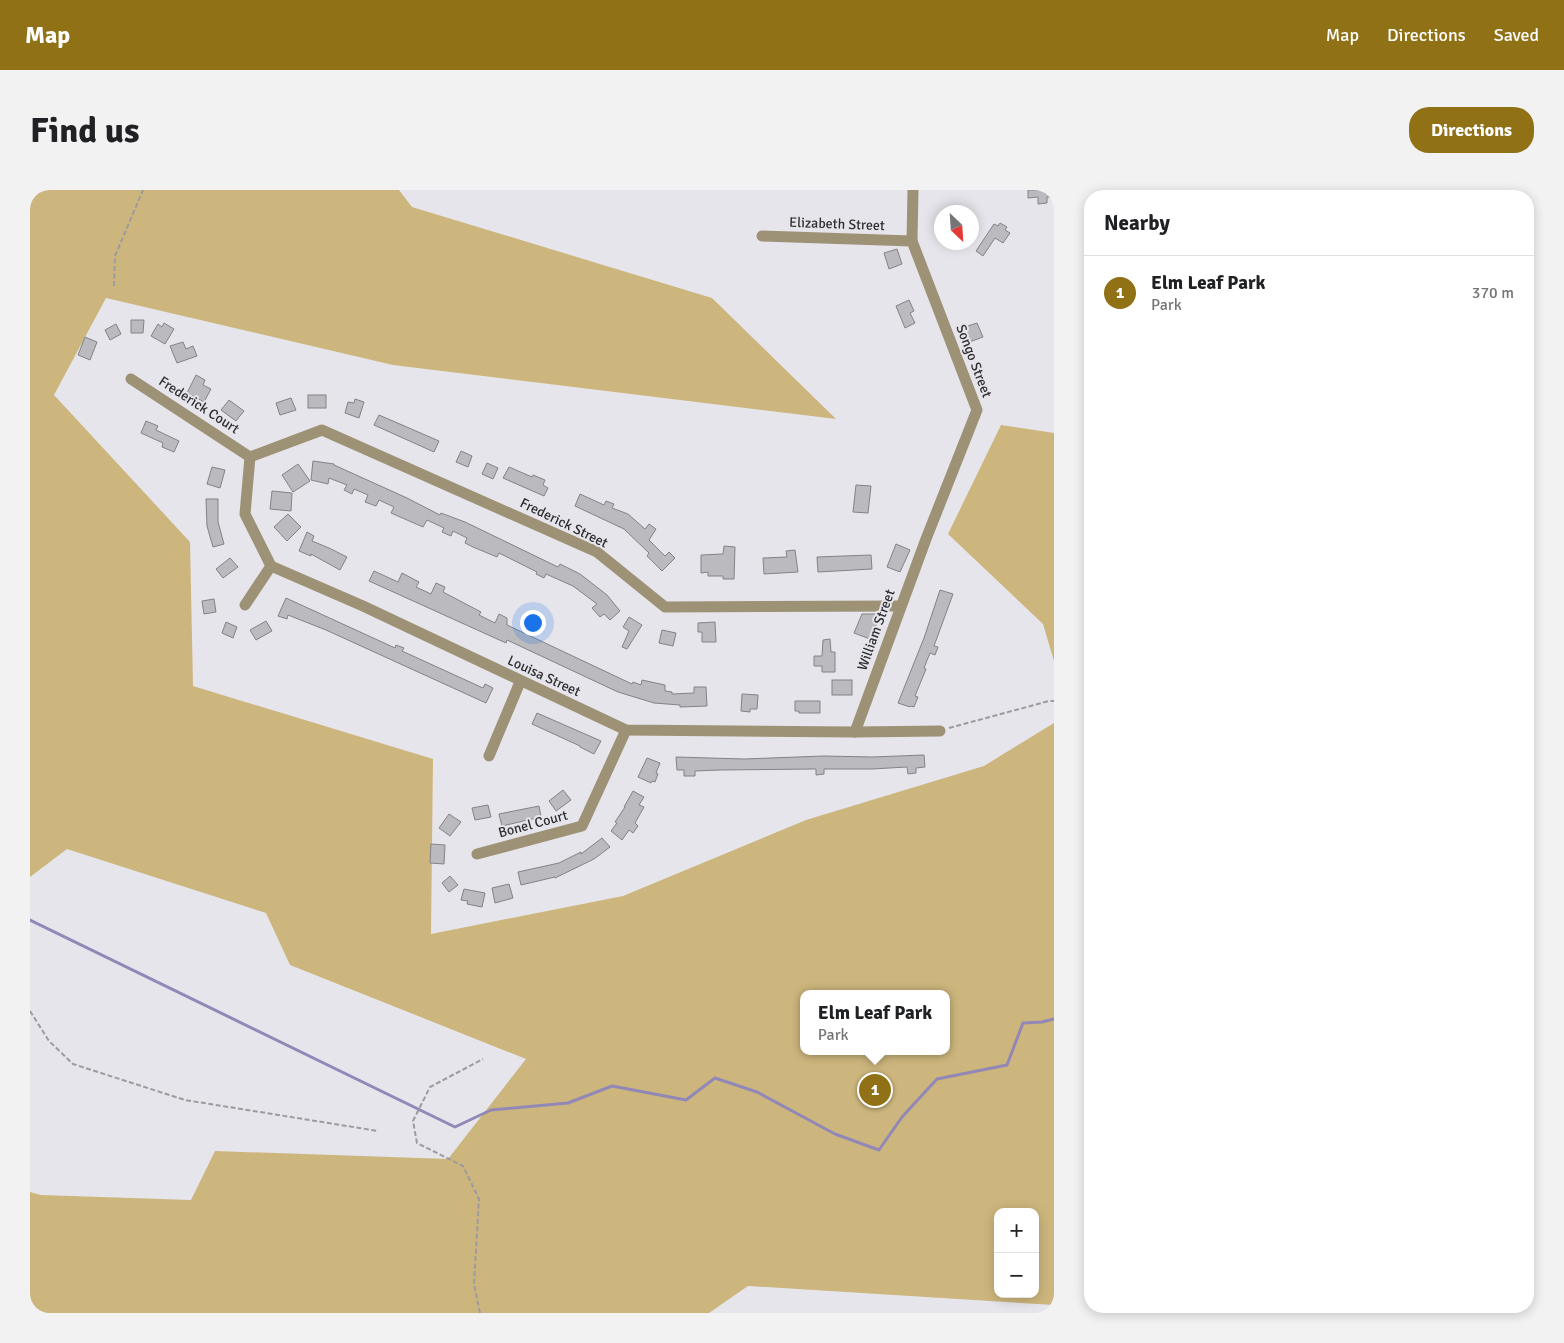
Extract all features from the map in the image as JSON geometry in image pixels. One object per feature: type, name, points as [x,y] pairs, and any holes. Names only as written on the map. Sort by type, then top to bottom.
[{"type":"street","name":"Songo Street","points":[[913,190],[912,241],[977,410],[926,539]]},
{"type":"street","name":"Elizabeth Street","points":[[762,236],[912,241]]},
{"type":"street","name":"Frederick Court","points":[[131,379],[250,457]]},
{"type":"street","name":"Frederick Street","points":[[250,457],[322,430],[597,552],[665,607],[901,606]]},
{"type":"street","points":[[245,605],[271,566],[245,514],[250,457]]},
{"type":"street","name":"William Street","points":[[855,732],[926,539]]},
{"type":"street","name":"Louisa Street","points":[[271,566],[363,606],[520,682],[626,730],[940,731]]},
{"type":"street","points":[[489,756],[520,682]]},
{"type":"street","name":"Bonel Court","points":[[477,854],[582,826],[626,730]]},
{"type":"path","points":[[114,286],[115,256],[143,190]]},
{"type":"path","points":[[940,731],[1054,701]]},
{"type":"path","points":[[30,1010],[49,1041],[73,1064],[185,1100],[378,1131]]},
{"type":"path","points":[[480,1313],[474,1284],[479,1199],[463,1166],[417,1143],[413,1121],[430,1087],[483,1058]]},
{"type":"shaded area","points":[[30,190],[399,190],[412,207],[712,298],[836,419],[393,365],[106,298],[54,395],[190,542],[193,686],[433,759],[431,934],[623,896],[806,820],[984,766],[1054,723],[1054,1305],[748,1286],[709,1313],[30,1313],[30,1192],[41,1195],[191,1200],[215,1151],[448,1159],[526,1059],[290,965],[266,913],[67,849],[30,877]]},
{"type":"shaded area","points":[[1001,425],[1054,433],[1054,661],[1043,624],[948,534]]},
{"type":"building","points":[[1028,190],[1051,190],[1052,197],[1047,197],[1047,203],[1038,204],[1038,197],[1028,198]]},
{"type":"building","points":[[1000,223],[1007,227],[1005,230],[1010,233],[1003,243],[995,238],[983,256],[976,251],[979,250],[979,246],[994,224],[998,226]]},
{"type":"building","points":[[897,249],[902,264],[889,269],[884,253]]},
{"type":"building","points":[[909,300],[914,311],[910,313],[915,323],[905,328],[896,306]]},
{"type":"building","points":[[131,320],[144,320],[143,333],[131,333]]},
{"type":"building","points":[[164,323],[174,329],[165,344],[151,336],[158,324],[162,327]]},
{"type":"building","points":[[977,323],[983,337],[967,343],[963,333],[967,331],[965,327]]},
{"type":"building","points":[[116,324],[121,334],[110,340],[105,330]]},
{"type":"building","points":[[85,337],[97,342],[90,360],[78,355]]},
{"type":"building","points":[[183,342],[186,349],[193,346],[197,356],[177,363],[170,346]]},
{"type":"building","points":[[196,375],[205,380],[203,385],[211,389],[204,402],[187,393]]},
{"type":"building","points":[[308,395],[326,395],[326,408],[308,408]]},
{"type":"building","points":[[291,398],[296,410],[280,415],[276,403]]},
{"type":"building","points":[[355,399],[364,402],[359,418],[345,413],[348,402],[354,403]]},
{"type":"building","points":[[229,400],[244,411],[236,421],[221,410]]},
{"type":"building","points":[[379,415],[439,441],[434,452],[374,425]]},
{"type":"building","points":[[146,421],[158,426],[156,430],[179,441],[174,452],[162,447],[163,443],[141,433]]},
{"type":"building","points":[[461,451],[472,456],[468,467],[456,462]]},
{"type":"building","points":[[313,461],[334,464],[440,515],[441,513],[465,522],[558,567],[560,564],[580,574],[607,595],[620,611],[610,620],[604,614],[600,617],[592,608],[597,604],[573,586],[546,574],[544,578],[536,574],[537,572],[499,553],[497,557],[473,547],[465,543],[467,538],[453,531],[451,536],[442,532],[444,528],[427,520],[423,527],[391,513],[394,507],[379,500],[376,506],[365,502],[368,495],[354,489],[352,494],[344,490],[347,485],[329,478],[328,484],[311,480]]},
{"type":"building","points":[[487,463],[498,468],[493,479],[482,474]]},
{"type":"building","points":[[298,464],[310,481],[293,492],[282,475]]},
{"type":"building","points":[[212,467],[225,470],[220,488],[207,484]]},
{"type":"building","points":[[509,467],[532,477],[533,475],[545,480],[543,485],[548,488],[544,496],[503,478]]},
{"type":"building","points":[[856,485],[871,486],[868,513],[853,512]]},
{"type":"building","points":[[272,491],[292,493],[291,511],[270,509]]},
{"type":"building","points":[[580,494],[604,505],[606,501],[614,504],[612,508],[628,514],[645,529],[649,524],[656,529],[649,540],[665,556],[669,552],[675,558],[662,571],[647,556],[649,553],[624,529],[575,506]]},
{"type":"building","points":[[206,499],[218,499],[218,522],[224,544],[213,547],[207,526]]},
{"type":"building","points":[[288,514],[301,527],[287,541],[274,527]]},
{"type":"building","points":[[307,532],[314,536],[312,541],[347,557],[340,570],[311,554],[311,556],[299,551]]},
{"type":"building","points":[[896,544],[910,550],[900,572],[887,567]]},
{"type":"building","points":[[724,546],[735,547],[734,579],[723,579],[723,576],[708,576],[708,572],[701,573],[701,555],[723,554]]},
{"type":"building","points":[[795,550],[798,572],[764,574],[763,558],[787,557],[786,551]]},
{"type":"building","points":[[871,555],[872,569],[818,572],[817,557]]},
{"type":"building","points":[[230,558],[238,567],[223,578],[216,569]]},
{"type":"building","points":[[374,571],[398,582],[402,573],[419,582],[416,587],[431,594],[436,583],[445,587],[443,592],[481,612],[479,615],[495,623],[499,614],[507,618],[507,625],[632,684],[633,682],[641,685],[642,680],[665,685],[665,691],[672,692],[672,694],[694,693],[694,687],[706,687],[707,706],[680,707],[680,705],[654,703],[618,692],[507,640],[506,643],[369,581]]},
{"type":"building","points":[[940,590],[953,594],[934,646],[938,647],[935,655],[930,653],[915,696],[918,697],[914,707],[910,707],[898,703],[924,638]]},
{"type":"building","points":[[286,598],[395,648],[396,645],[404,648],[402,651],[483,688],[485,684],[493,688],[486,703],[326,630],[288,615],[287,619],[278,616]]},
{"type":"building","points":[[214,599],[216,612],[204,614],[202,601]]},
{"type":"building","points":[[862,614],[884,614],[880,624],[877,623],[870,639],[854,633]]},
{"type":"building","points":[[629,617],[642,625],[627,649],[622,647],[629,631],[623,627]]},
{"type":"building","points":[[266,621],[272,631],[256,640],[250,630]]},
{"type":"building","points":[[226,622],[237,627],[233,638],[222,633]]},
{"type":"building","points":[[715,622],[716,642],[702,642],[702,632],[698,632],[698,623]]},
{"type":"building","points":[[662,630],[676,633],[673,646],[659,643]]},
{"type":"building","points":[[830,639],[831,652],[835,652],[835,672],[822,672],[822,666],[814,666],[814,656],[822,656],[823,640]]},
{"type":"building","points":[[832,680],[852,680],[852,695],[832,695]]},
{"type":"building","points":[[742,694],[758,695],[757,709],[750,709],[750,712],[741,711]]},
{"type":"building","points":[[795,701],[820,701],[820,713],[799,713],[799,711],[795,711]]},
{"type":"building","points":[[537,713],[601,741],[594,754],[532,724]]},
{"type":"building","points":[[924,755],[925,767],[916,768],[916,773],[908,774],[907,767],[824,769],[824,774],[816,775],[816,769],[695,771],[695,776],[684,776],[684,770],[677,770],[676,757],[744,759]]},
{"type":"building","points":[[647,758],[660,763],[655,782],[652,781],[651,783],[638,777]]},
{"type":"building","points":[[563,790],[571,800],[556,811],[549,801]]},
{"type":"building","points":[[633,791],[644,797],[639,805],[644,807],[635,823],[638,826],[633,833],[629,830],[622,840],[611,831]]},
{"type":"building","points":[[488,805],[491,817],[475,820],[472,808]]},
{"type":"building","points":[[539,806],[541,817],[502,826],[499,814]]},
{"type":"building","points":[[449,814],[461,822],[450,836],[439,828]]},
{"type":"building","points":[[602,838],[610,847],[594,859],[555,878],[521,885],[518,872],[559,863],[581,852],[581,854]]},
{"type":"building","points":[[431,844],[445,845],[444,864],[430,863]]},
{"type":"building","points":[[450,876],[458,885],[449,892],[442,883]]},
{"type":"building","points":[[509,884],[513,898],[495,903],[492,888]]},
{"type":"building","points":[[464,889],[485,893],[482,907],[467,904],[468,901],[461,900]]},
{"type":"waterway","points":[[30,920],[455,1127],[491,1110],[568,1103],[612,1086],[686,1100],[715,1078],[757,1092],[835,1134],[879,1150],[902,1117],[937,1079],[1007,1065],[1023,1023],[1054,1019]]},
{"type":"place","name":"Elm Leaf Park","points":[[875,1090]]}]
